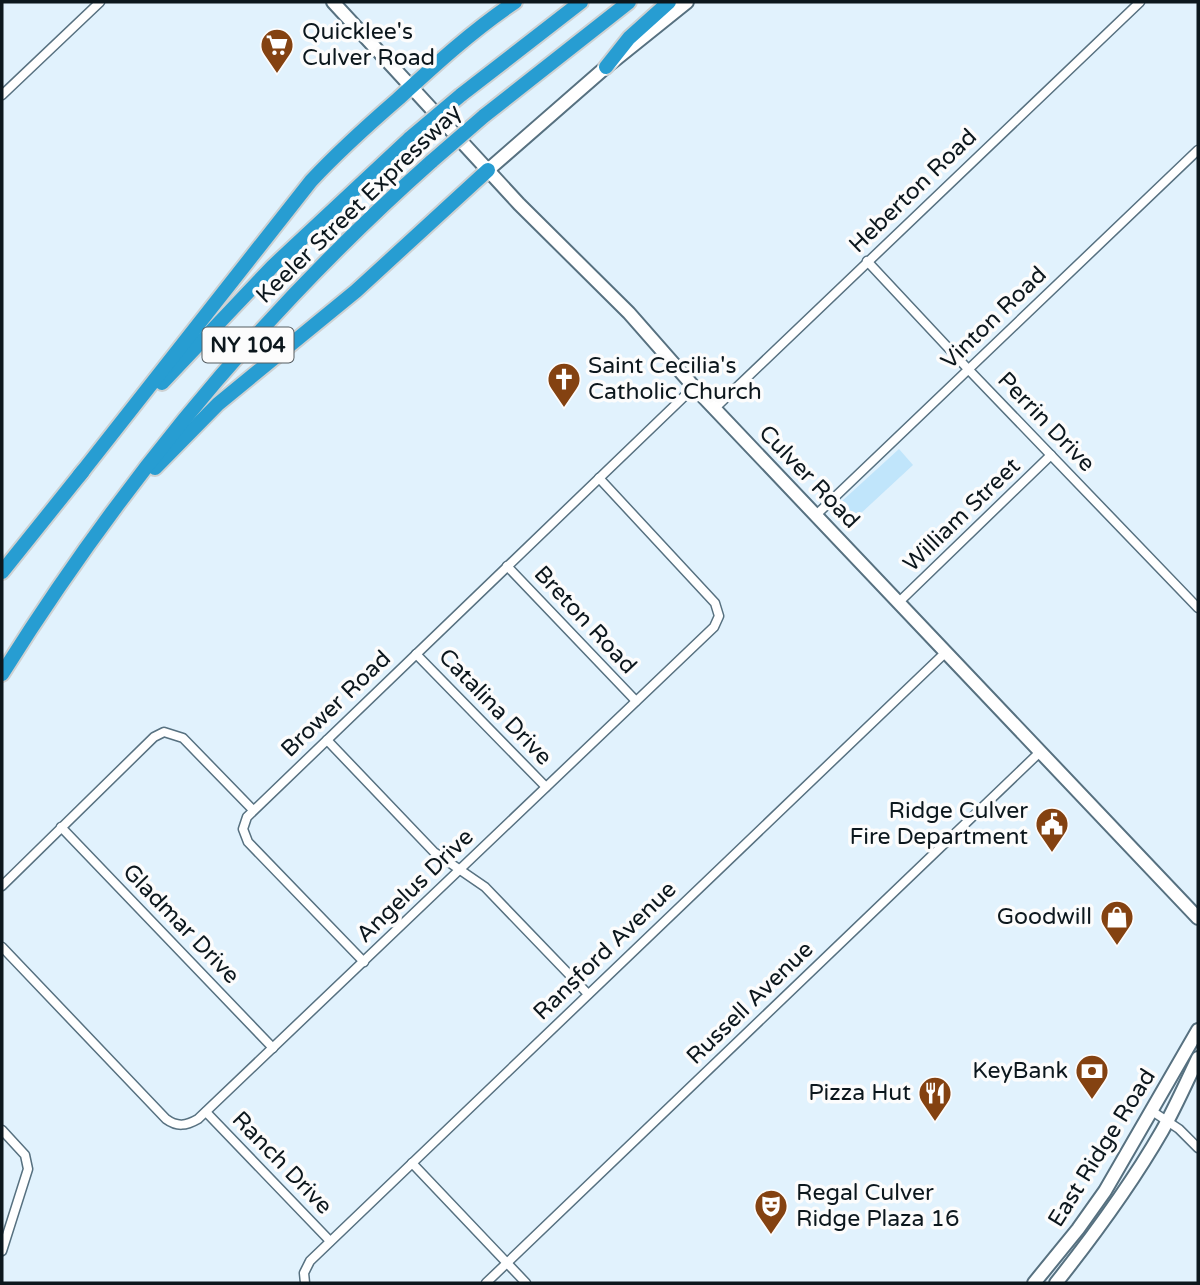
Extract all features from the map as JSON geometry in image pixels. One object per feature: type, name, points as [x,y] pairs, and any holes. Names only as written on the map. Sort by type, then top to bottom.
[{"type":"highway","points":[[79,476],[303,190],[411,87],[483,25],[515,2]]},
{"type":"highway","name":"Keeler Street Expressway","points":[[2,572],[79,476],[180,363],[261,278],[410,138],[581,2]]},
{"type":"highway","name":"Keeler Street Expressway","points":[[2,674],[86,549],[165,441],[242,351],[338,250],[432,161],[484,116],[629,2]]},
{"type":"highway","points":[[606,67],[629,38],[669,2]]},
{"type":"highway","points":[[86,549],[197,423],[356,291],[488,170]]},
{"type":"main road","name":"Culver Road","points":[[333,2],[488,170],[629,313],[714,409],[1198,918]]},
{"type":"main road","points":[[488,170],[606,67],[687,2]]},
{"type":"main road","name":"East Ridge Road","points":[[1034,1283],[1097,1203],[1198,1030]]},
{"type":"main road","name":"East Ridge Road","points":[[1056,1283],[1125,1190],[1167,1121],[1198,1058]]},
{"type":"street","points":[[2,95],[100,2]]},
{"type":"street","name":"Heberton Road","points":[[714,409],[1140,2]]},
{"type":"street","name":"Vinton Road","points":[[816,515],[1198,150]]},
{"type":"street","name":"Perrin Drive","points":[[867,261],[1198,608]]},
{"type":"street","name":"Brower Road","points":[[253,810],[694,387]]},
{"type":"street","name":"William Street","points":[[899,602],[1051,455]]},
{"type":"street","name":"Angelus Drive","points":[[2,947],[172,1124],[191,1123],[206,1112],[718,622],[718,609],[707,592],[599,478]]},
{"type":"street","name":"Breton Road","points":[[507,566],[636,701]]},
{"type":"street","name":"Ransford Avenue","points":[[305,1283],[303,1278],[306,1267],[330,1241],[946,652]]},
{"type":"street","name":"Catalina Drive","points":[[416,654],[546,788]]},
{"type":"street","points":[[2,886],[154,737],[164,732],[173,733],[183,738],[253,810],[243,823],[248,842],[364,962]]},
{"type":"street","points":[[327,740],[434,852],[485,887],[588,994]]},
{"type":"street","name":"Russell Avenue","points":[[486,1283],[1041,751]]},
{"type":"street","name":"Gladmar Drive","points":[[61,827],[273,1048]]},
{"type":"street","points":[[1152,1111],[1198,1147]]},
{"type":"street","name":"Ranch Drive","points":[[206,1112],[330,1241]]},
{"type":"street","points":[[2,1130],[25,1155],[28,1169],[2,1251]]},
{"type":"street","points":[[412,1163],[526,1283]]},
{"type":"shaded area","points":[[899,449],[913,465],[845,528],[830,512]]},
{"type":"place","name":"Quicklee's Culver Road","points":[[277,75]]},
{"type":"place","name":"Saint Cecilia's Catholic Church","points":[[564,409]]},
{"type":"place","name":"Ridge Culver Fire Department","points":[[1052,854]]},
{"type":"place","name":"Goodwill","points":[[1117,947]]},
{"type":"place","name":"KeyBank","points":[[1092,1101]]},
{"type":"place","name":"Pizza Hut","points":[[935,1123]]},
{"type":"place","name":"Regal Culver Ridge Plaza 16","points":[[771,1236]]}]
